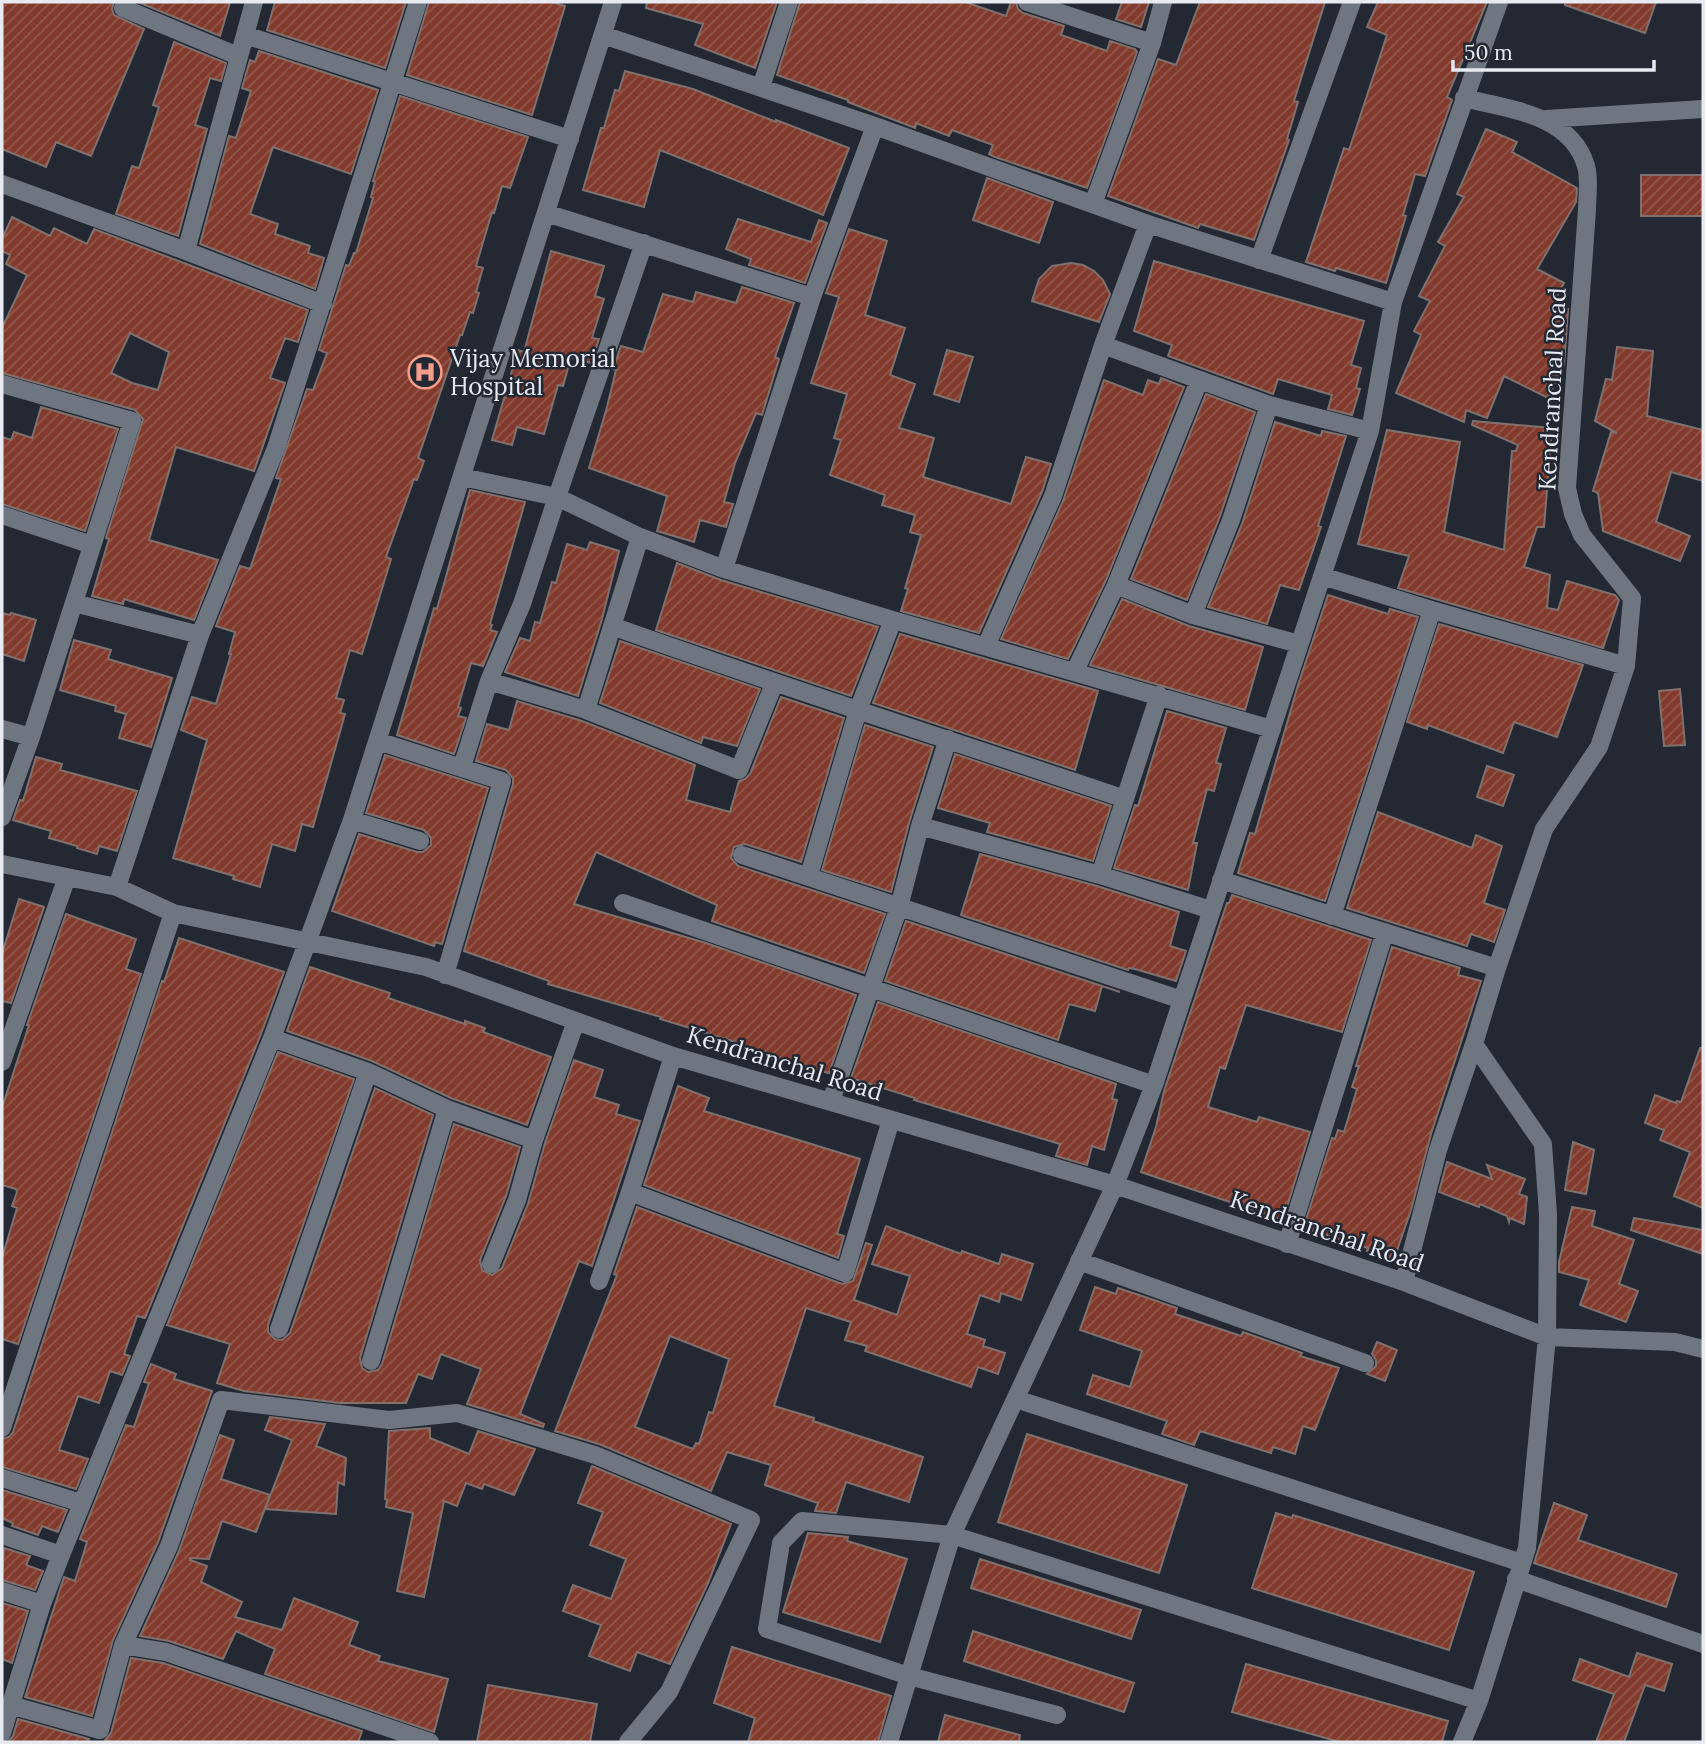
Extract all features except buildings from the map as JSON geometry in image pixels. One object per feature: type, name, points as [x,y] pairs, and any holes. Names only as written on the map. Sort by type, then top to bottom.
[{"type":"street","points":[[127,2],[124,8],[238,56]]},
{"type":"street","points":[[186,251],[254,2]]},
{"type":"street","points":[[117,887],[200,635],[276,448],[418,2]]},
{"type":"street","points":[[2,1733],[8,1698],[42,1604],[272,1038],[352,820],[613,2]]},
{"type":"street","points":[[761,87],[789,2]]},
{"type":"street","points":[[1027,2],[1152,43]]},
{"type":"street","points":[[1093,204],[1152,43],[1163,2]]},
{"type":"street","points":[[1259,260],[1352,2]]},
{"type":"street","points":[[889,1742],[952,1535],[1115,1185],[1154,1085],[1370,431],[1393,302],[1499,2]]},
{"type":"street","points":[[245,35],[570,139]]},
{"type":"street","points":[[603,35],[875,126],[1148,224],[1393,302]]},
{"type":"street","name":"Kendranchal Road","points":[[1404,1282],[1438,1150],[1544,829],[1599,747],[1626,666],[1632,598],[1582,535],[1573,514],[1567,488],[1587,210],[1587,167],[1576,144],[1546,119],[1464,98]]},
{"type":"street","points":[[1546,119],[1703,109]]},
{"type":"street","points":[[724,569],[812,297],[875,126]]},
{"type":"street","points":[[2,184],[323,304]]},
{"type":"street","points":[[546,213],[812,297]]},
{"type":"street","points":[[986,646],[1053,496],[1103,345],[1148,224]]},
{"type":"street","points":[[462,767],[489,681],[522,604],[644,243]]},
{"type":"street","points":[[1103,345],[1269,405],[1370,431]]},
{"type":"street","points":[[1075,671],[1116,585],[1199,381]]},
{"type":"street","points":[[2,384],[132,421],[32,737],[2,817]]},
{"type":"street","points":[[1193,615],[1231,520],[1269,405]]},
{"type":"street","points":[[462,477],[556,497],[640,537],[724,569],[1272,729]]},
{"type":"street","points":[[2,515],[92,545]]},
{"type":"street","points":[[586,710],[640,537]]},
{"type":"street","points":[[1322,576],[1626,666]]},
{"type":"street","points":[[1116,585],[1193,615],[1299,644]]},
{"type":"street","points":[[74,603],[200,635]]},
{"type":"street","points":[[1332,916],[1432,610]]},
{"type":"street","points":[[808,875],[858,710],[893,620]]},
{"type":"street","points":[[612,626],[774,684],[1125,799]]},
{"type":"street","points":[[489,681],[586,710],[739,770],[774,684]]},
{"type":"street","points":[[1100,875],[1159,695]]},
{"type":"street","points":[[2,729],[32,737]]},
{"type":"street","points":[[831,1101],[899,907],[920,826],[948,739]]},
{"type":"street","points":[[378,741],[502,781],[445,975]]},
{"type":"street","points":[[352,820],[420,841]]},
{"type":"street","points":[[920,826],[1100,875],[1211,910]]},
{"type":"street","points":[[742,855],[1182,1000]]},
{"type":"street","name":"Kendranchal Road","points":[[2,864],[117,887],[173,913],[414,964],[673,1056],[1115,1185],[1404,1282],[1547,1337],[1675,1342],[1703,1349]]},
{"type":"street","points":[[2,1062],[67,877]]},
{"type":"street","points":[[1221,880],[1497,968]]},
{"type":"street","points":[[623,903],[1154,1085]]},
{"type":"street","points":[[2,1427],[173,913]]},
{"type":"street","points":[[1287,1244],[1385,932]]},
{"type":"street","points":[[491,1264],[517,1200],[534,1140],[576,1021]]},
{"type":"street","points":[[272,1038],[368,1072],[447,1109],[534,1140]]},
{"type":"street","points":[[1462,1742],[1479,1702],[1527,1548],[1547,1337],[1548,1214],[1543,1144],[1475,1044]]},
{"type":"street","points":[[599,1281],[673,1056]]},
{"type":"street","points":[[279,1329],[368,1072]]},
{"type":"street","points":[[371,1361],[447,1109]]},
{"type":"street","points":[[630,1192],[845,1273],[891,1120]]},
{"type":"street","points":[[1079,1261],[1365,1363]]},
{"type":"street","points":[[1016,1399],[1519,1571],[1703,1644]]},
{"type":"street","points":[[8,1698],[100,1730],[123,1645],[169,1546],[220,1400],[389,1420],[457,1413],[595,1455],[751,1520],[669,1692],[628,1742]]},
{"type":"street","points":[[2,1478],[81,1503]]},
{"type":"street","points":[[1057,1715],[909,1676],[767,1629],[780,1543],[802,1521],[952,1535],[1479,1702]]},
{"type":"street","points":[[2,1535],[61,1555]]},
{"type":"street","points":[[2,1591],[42,1604]]},
{"type":"street","points":[[123,1645],[166,1652],[430,1742]]},
{"type":"place","name":"Vijay Memorial Hospital","points":[[425,372]]}]
